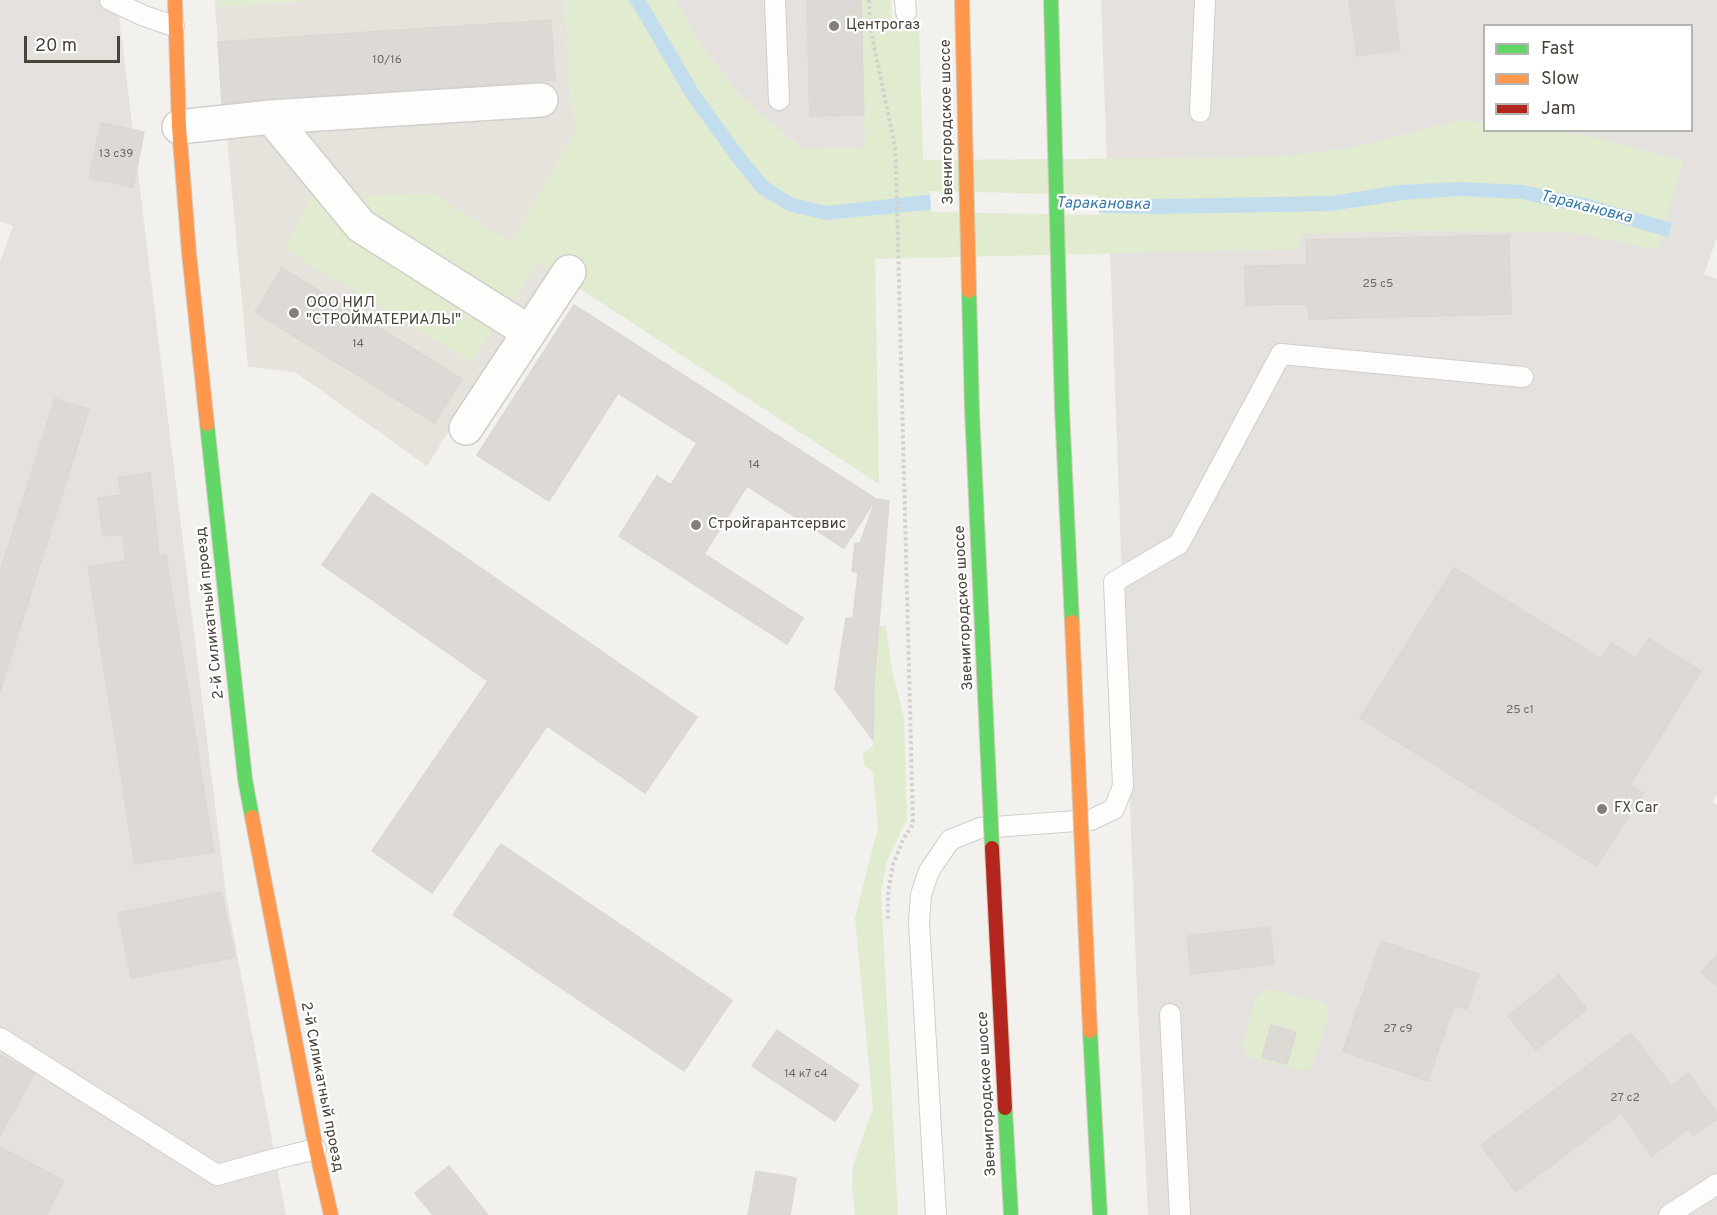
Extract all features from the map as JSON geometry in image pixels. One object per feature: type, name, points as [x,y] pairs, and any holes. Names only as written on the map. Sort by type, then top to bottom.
[{"type":"main road","name":"2-й Силикатный проезд","points":[[175,0],[178,127],[189,253],[245,778],[316,1149],[331,1215]]},
{"type":"main road","name":"Звенигородское шоссе","points":[[962,0],[972,411],[1011,1215]]},
{"type":"main road","points":[[1051,0],[1063,421],[1087,975],[1100,1215]]},
{"type":"street","points":[[178,127],[271,117],[542,100]]},
{"type":"street","points":[[271,117],[360,226],[529,332]]},
{"type":"street","points":[[466,428],[569,272]]},
{"type":"lane","points":[[110,0],[144,16],[174,26]]},
{"type":"lane","points":[[775,0],[779,100]]},
{"type":"lane","points":[[1200,112],[1204,0]]},
{"type":"lane","points":[[936,1215],[919,922],[921,895],[929,871],[950,840],[980,828],[1091,820],[1114,809],[1123,786],[1114,582],[1179,544],[1281,354],[1523,377]]},
{"type":"lane","points":[[1170,1014],[1180,1215]]},
{"type":"lane","points":[[0,1038],[217,1175],[316,1149]]},
{"type":"lane","points":[[1669,1215],[1717,1184]]},
{"type":"path","points":[[870,0],[870,27],[894,147],[896,169],[914,824],[903,840],[893,864],[888,892],[888,921]]},
{"type":"shaded area","points":[[0,0],[117,0],[226,895],[286,1215],[0,1215],[0,262],[13,226],[0,221]]},
{"type":"shaded area","points":[[317,0],[565,0],[571,101],[577,129],[511,243],[551,269],[427,466],[295,372],[248,367],[215,7]]},
{"type":"shaded area","points":[[675,0],[862,0],[866,148],[804,149],[775,127],[738,93],[702,46]]},
{"type":"shaded area","points":[[1101,0],[1717,0],[1717,238],[1704,274],[1717,279],[1717,795],[1712,801],[1717,805],[1717,1215],[1148,1215],[1136,970]]},
{"type":"green space","points":[[215,0],[317,0],[215,7]]},
{"type":"green space","points":[[565,0],[675,0],[702,46],[738,93],[775,127],[804,149],[865,148],[862,0],[891,0],[892,25],[919,25],[923,160],[1217,158],[1294,155],[1354,147],[1455,121],[1483,122],[1483,132],[1562,132],[1593,137],[1683,160],[1658,250],[1568,232],[1411,231],[1301,234],[1300,249],[875,259],[879,484],[539,262],[471,362],[285,249],[311,197],[433,194],[511,243],[577,129],[571,102]]},
{"type":"green space","points":[[879,626],[886,626],[892,670],[904,718],[907,819],[887,861],[881,892],[898,1215],[855,1215],[852,1186],[853,1165],[873,1108],[855,918],[878,827],[873,772],[864,765],[863,753],[873,746],[874,684]]},
{"type":"green space","points":[[1267,989],[1326,1003],[1329,1014],[1311,1067],[1303,1071],[1248,1057],[1242,1048],[1255,998]]},
{"type":"water","name":"Таракановка","points":[[629,0],[646,0],[698,89],[768,182],[793,198],[826,206],[935,194],[1158,199],[1331,196],[1400,185],[1459,182],[1523,185],[1588,199],[1672,223],[1668,237],[1585,213],[1521,199],[1459,196],[1402,200],[1332,211],[1158,214],[936,209],[825,220],[788,211],[758,193],[686,97]]},
{"type":"pier","points":[[930,191],[1098,195],[1099,215],[931,212]]},
{"type":"building","points":[[807,0],[861,0],[864,115],[810,116]]},
{"type":"building","points":[[1349,0],[1393,0],[1400,50],[1357,56]]},
{"type":"building","points":[[551,20],[555,80],[222,103],[218,42]]},
{"type":"building","points":[[101,123],[144,132],[133,187],[89,178]]},
{"type":"building","points":[[1509,235],[1511,314],[1309,319],[1308,304],[1246,305],[1245,266],[1307,265],[1306,240]]},
{"type":"building","points":[[282,268],[462,379],[435,423],[255,312]]},
{"type":"building","points":[[574,305],[876,499],[844,548],[747,486],[704,554],[803,618],[787,644],[619,536],[657,476],[671,485],[697,443],[618,393],[549,501],[477,455]]},
{"type":"building","points":[[55,399],[89,409],[0,691],[0,572]]},
{"type":"building","points":[[150,473],[159,556],[125,559],[123,534],[103,536],[98,498],[121,495],[118,477]]},
{"type":"building","points":[[372,493],[697,717],[645,793],[547,726],[432,893],[372,851],[488,681],[322,565]]},
{"type":"building","points":[[876,499],[889,501],[874,684],[873,740],[835,689],[846,618],[853,618],[858,573],[852,571],[855,543],[860,543]]},
{"type":"building","points":[[166,555],[214,852],[135,864],[88,567]]},
{"type":"building","points":[[1454,568],[1601,659],[1611,643],[1636,659],[1649,639],[1701,671],[1630,785],[1643,793],[1597,866],[1360,718]]},
{"type":"building","points":[[501,844],[732,1000],[684,1071],[453,915]]},
{"type":"building","points":[[221,892],[235,957],[131,978],[118,913]]},
{"type":"building","points":[[1270,927],[1274,964],[1191,974],[1187,936]]},
{"type":"building","points":[[1381,941],[1479,974],[1467,1009],[1454,1005],[1428,1081],[1343,1051]]},
{"type":"building","points":[[1717,955],[1717,986],[1701,972]]},
{"type":"building","points":[[1559,975],[1587,1009],[1536,1050],[1508,1016]]},
{"type":"building","points":[[1271,1025],[1296,1032],[1287,1064],[1262,1057]]},
{"type":"building","points":[[777,1030],[859,1085],[835,1121],[752,1066]]},
{"type":"building","points":[[1631,1033],[1671,1086],[1688,1073],[1717,1113],[1717,1119],[1693,1136],[1688,1129],[1652,1156],[1621,1113],[1516,1192],[1481,1145]]},
{"type":"building","points":[[0,1055],[34,1074],[0,1136]]},
{"type":"building","points":[[0,1147],[64,1181],[46,1215],[0,1215]]},
{"type":"building","points":[[449,1166],[488,1215],[433,1215],[415,1193]]},
{"type":"building","points":[[756,1171],[796,1178],[790,1215],[748,1215]]},
{"type":"traffic: fast","points":[[1051,0],[1062,409],[1072,622]]},
{"type":"traffic: fast","points":[[969,291],[972,411],[992,848]]},
{"type":"traffic: fast","points":[[207,424],[245,779],[252,817]]},
{"type":"traffic: fast","points":[[1090,1031],[1100,1215]]},
{"type":"traffic: fast","points":[[1005,1108],[1011,1215]]},
{"type":"traffic: slow","points":[[175,0],[179,127],[189,253],[207,424]]},
{"type":"traffic: slow","points":[[962,0],[969,291]]},
{"type":"traffic: slow","points":[[1072,622],[1090,1031]]},
{"type":"traffic: slow","points":[[252,817],[316,1149],[331,1215]]},
{"type":"traffic: jam","points":[[992,848],[1005,1108]]},
{"type":"place","name":"Центрогаз","points":[[834,26]]},
{"type":"place","name":"ООО НИЛ \"СТРОЙМАТЕРИАЛЫ\"","points":[[294,313]]},
{"type":"place","name":"Стройгарантсервис","points":[[696,525]]},
{"type":"place","name":"FX Car","points":[[1602,809]]}]
